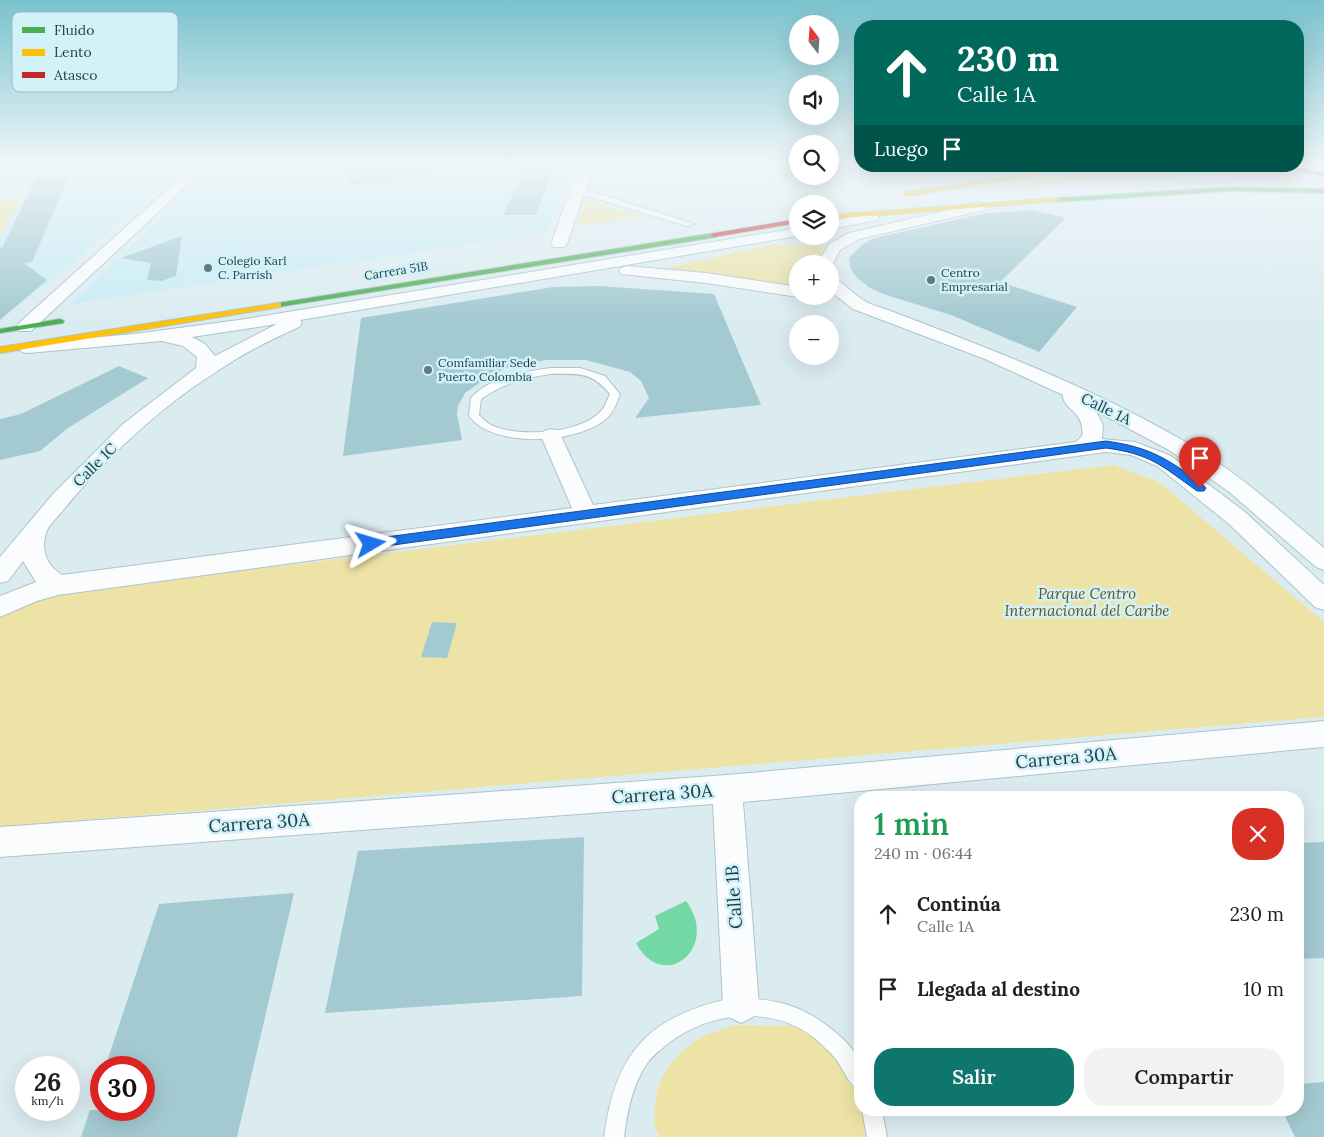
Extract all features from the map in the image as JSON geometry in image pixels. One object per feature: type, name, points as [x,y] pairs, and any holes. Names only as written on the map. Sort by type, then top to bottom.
[{"type":"main road","name":"Carrera 51B","points":[[5,349],[789,222]]},
{"type":"main road","points":[[662,228],[695,223]]},
{"type":"main road","points":[[0,331],[74,319]]},
{"type":"street","points":[[25,327],[146,216]]},
{"type":"street","points":[[559,244],[569,216]]},
{"type":"street","points":[[839,223],[878,216]]},
{"type":"street","points":[[830,255],[834,247],[854,236],[939,216]]},
{"type":"street","points":[[5,349],[77,346],[159,336],[580,270],[789,234]]},
{"type":"street","points":[[580,270],[681,275],[789,291]]},
{"type":"street","points":[[839,291],[859,305]]},
{"type":"street","points":[[839,300],[859,305]]},
{"type":"street","name":"Calle 1A","points":[[859,305],[944,335],[1132,421],[1195,457],[1258,504],[1324,561]]},
{"type":"street","name":"Calle 1C","points":[[0,574],[35,530],[103,456],[171,396],[205,370],[244,346],[325,310]]},
{"type":"street","points":[[159,336],[181,338],[198,345],[206,356],[205,370]]},
{"type":"street","points":[[1041,378],[1068,393],[1094,424],[1092,438],[1081,449]]},
{"type":"street","points":[[551,436],[586,515]]},
{"type":"street","points":[[0,607],[30,593],[58,585],[1081,449],[1106,444],[1135,449],[1164,461],[1249,528],[1324,600]]},
{"type":"street","points":[[35,530],[32,547],[34,562],[43,576],[58,585]]},
{"type":"street","name":"Carrera 30A","points":[[0,842],[727,789],[1324,734]]},
{"type":"street","name":"Calle 1B","points":[[727,789],[741,1005]]},
{"type":"lane","points":[[670,216],[695,223]]},
{"type":"lane","points":[[550,371],[580,371],[602,378],[615,394],[605,415],[579,429],[551,436],[516,435],[488,428],[474,416],[476,398],[493,385],[518,375],[550,371]]},
{"type":"lane","points":[[614,1137],[616,1117],[629,1079],[645,1050],[672,1026],[702,1012],[741,1005],[773,1010],[803,1019],[830,1038],[854,1066]]},
{"type":"lane","points":[[873,1116],[876,1137]]},
{"type":"shaded area","points":[[0,216],[126,216],[72,263],[9,312],[0,314]]},
{"type":"shaded area","points":[[162,216],[552,216],[545,233],[71,304]]},
{"type":"shaded area","points":[[686,901],[695,918],[697,935],[693,948],[684,959],[673,965],[660,965],[647,958],[636,943],[659,929],[655,916]]},
{"type":"green space","points":[[0,216],[11,216],[0,235]]},
{"type":"green space","points":[[580,216],[643,216],[576,226]]},
{"type":"green space","points":[[770,245],[825,246],[820,255],[789,255],[789,288],[658,270]]},
{"type":"green space","name":"Parque Centro Internacional del Caribe","points":[[1113,465],[1159,482],[1324,622],[1324,717],[0,827],[0,600]]},
{"type":"green space","points":[[734,1025],[790,1026],[816,1033],[854,1069],[854,1116],[879,1116],[878,1137],[660,1137],[654,1124],[654,1116],[656,1097],[663,1076],[669,1066],[684,1050],[706,1035]]},
{"type":"building","points":[[18,216],[52,216],[32,262],[24,263],[47,280],[0,320],[0,246],[2,248]]},
{"type":"building","name":"Centro Empresarial","points":[[973,216],[1058,216],[1066,218],[1000,282],[1077,307],[1039,352],[951,315],[886,295],[870,288],[857,278],[851,269],[849,258],[863,244],[874,238]]},
{"type":"building","points":[[182,236],[176,276],[161,281],[147,280],[151,263],[121,258]]},
{"type":"building","name":"Comfamiliar Sede Puerto Colombia","points":[[599,286],[714,294],[761,405],[635,418],[649,398],[641,381],[630,372],[586,360],[546,360],[507,368],[491,375],[465,393],[458,406],[457,414],[462,440],[343,456],[361,318],[553,287]]},
{"type":"building","points":[[119,366],[148,378],[68,428],[40,451],[0,460],[0,419],[21,414]]},
{"type":"building","points":[[432,622],[457,623],[447,658],[421,657]]},
{"type":"building","points":[[584,837],[582,996],[325,1013],[358,851]]},
{"type":"building","points":[[1324,842],[1324,958],[1304,959],[1304,843]]},
{"type":"building","points":[[294,893],[237,1137],[81,1137],[90,1110],[90,1121],[155,1121],[155,1056],[109,1056],[159,904]]},
{"type":"building","points":[[1324,1082],[1324,1137],[1295,1137],[1285,1116],[1304,1116],[1304,1084]]},
{"type":"traffic: fast","points":[[278,305],[714,235]]},
{"type":"traffic: fast","points":[[0,331],[60,321]]},
{"type":"traffic: slow","points":[[0,350],[278,305]]},
{"type":"traffic: jam","points":[[714,235],[789,222]]},
{"type":"place","name":"Colegio Karl C. Parrish","points":[[208,268]]},
{"type":"place","name":"Centro Empresarial","points":[[931,280]]},
{"type":"place","name":"Comfamiliar Sede Puerto Colombia","points":[[428,370]]},
{"type":"route","points":[[371,544],[1062,452],[1106,444],[1135,449],[1150,454],[1164,461],[1200,488]]}]
